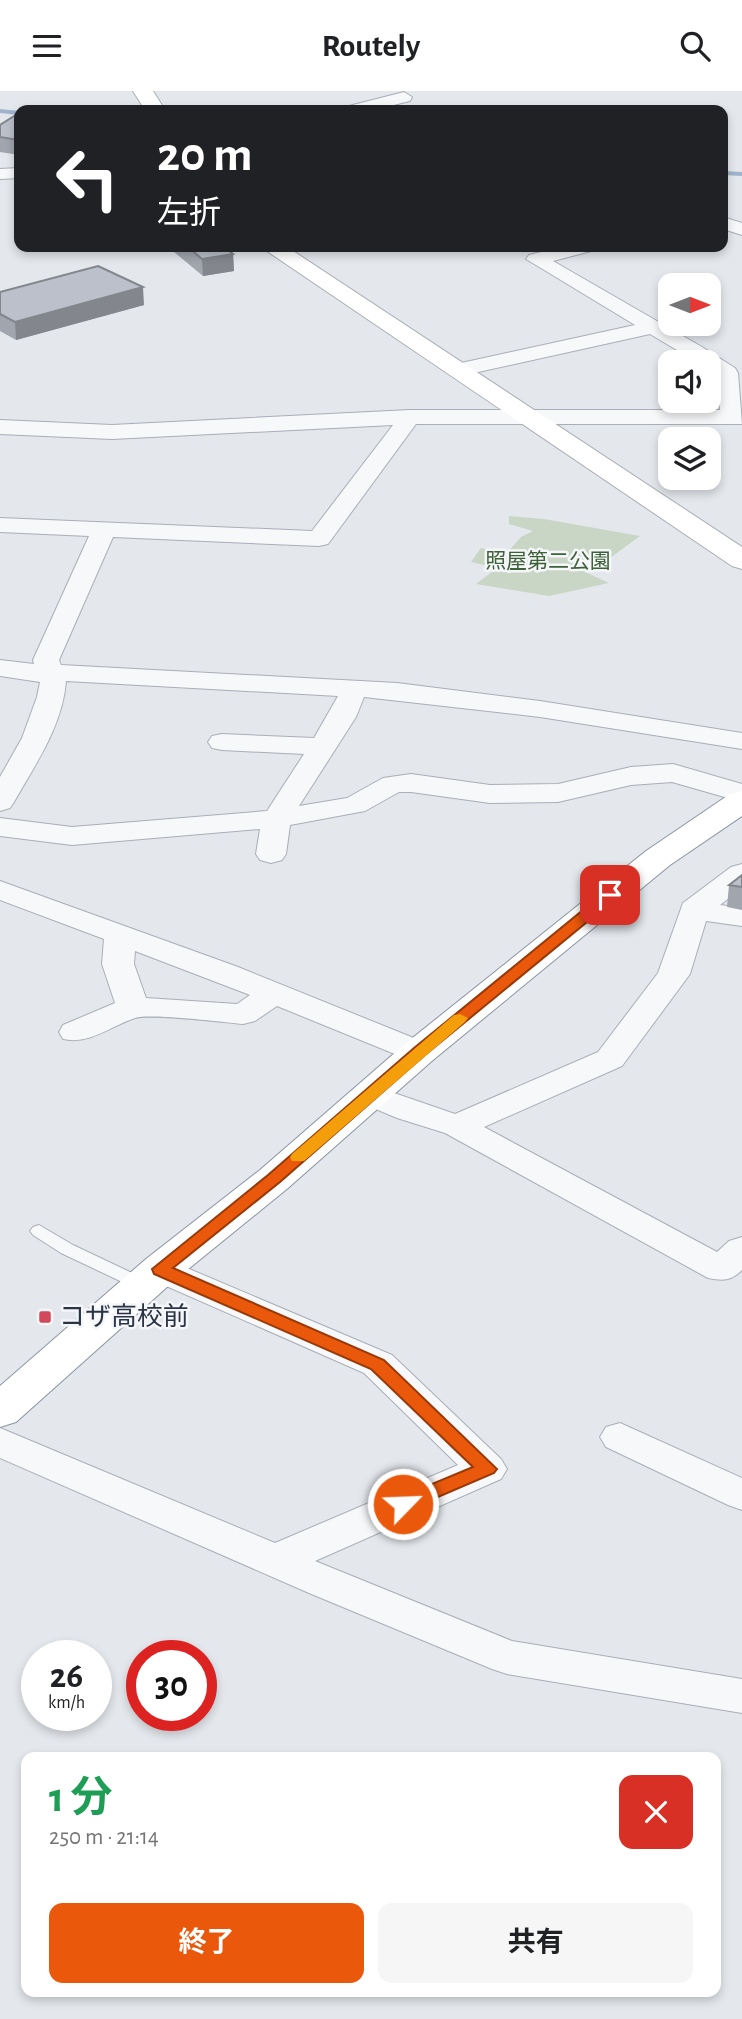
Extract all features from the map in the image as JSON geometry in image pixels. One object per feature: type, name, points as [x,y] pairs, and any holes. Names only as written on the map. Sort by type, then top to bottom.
[{"type":"main road","points":[[280,252],[533,418],[742,560]]},
{"type":"main road","points":[[0,1411],[152,1277],[274,1179],[419,1052],[629,880],[742,801]]},
{"type":"street","points":[[370,105],[402,94]]},
{"type":"street","points":[[0,428],[112,432],[410,417],[737,417],[727,373],[536,259],[564,252]]},
{"type":"street","points":[[460,370],[653,327]]},
{"type":"street","points":[[0,525],[320,540],[410,417]]},
{"type":"street","points":[[0,802],[36,738],[51,697],[53,682],[46,660],[104,530]]},
{"type":"street","points":[[0,668],[355,688],[540,709],[742,741]]},
{"type":"street","points":[[271,854],[276,819],[342,717],[355,688]]},
{"type":"street","points":[[222,742],[323,747]]},
{"type":"street","points":[[0,827],[72,836],[276,819],[355,805],[393,784],[411,783],[490,795],[558,793],[631,776],[673,773],[742,793]]},
{"type":"street","points":[[457,1126],[610,1059],[674,974],[694,910],[742,873]]},
{"type":"street","points":[[0,890],[274,993],[419,1052]]},
{"type":"street","points":[[694,910],[742,917]]},
{"type":"street","points":[[120,936],[118,964],[132,1007]]},
{"type":"street","points":[[75,1032],[132,1007],[243,1014],[274,993]]},
{"type":"street","points":[[371,1095],[409,1111],[457,1126],[721,1269],[742,1249]]},
{"type":"street","points":[[152,1277],[378,1364],[487,1469],[276,1560]]},
{"type":"street","points":[[620,1437],[742,1495]]},
{"type":"street","points":[[0,1442],[324,1582],[507,1657],[742,1696]]},
{"type":"lane","points":[[39,1231],[67,1249],[152,1277]]},
{"type":"green space","name":"照屋第二公園","points":[[509,516],[544,519],[640,536],[606,561],[587,559],[582,563],[585,572],[609,583],[549,596],[476,584],[497,568],[471,562],[481,548],[506,554],[521,537],[533,531],[509,524]]},
{"type":"building","points":[[14,116],[14,139],[0,137],[0,125]]},
{"type":"building","points":[[194,252],[233,254],[202,259]]},
{"type":"building","points":[[98,266],[143,287],[15,322],[0,314],[0,292]]},
{"type":"building","points":[[742,875],[742,887],[729,885]]},
{"type":"waterway","points":[[0,111],[14,112]]},
{"type":"waterway","points":[[728,173],[742,174]]},
{"type":"slow traffic","points":[[298,1157],[460,1018]]},
{"type":"place","name":"コザ高校前","points":[[45,1317]]},
{"type":"route","points":[[403,1504],[487,1469],[378,1364],[161,1269],[274,1179],[419,1052],[610,895]]}]
